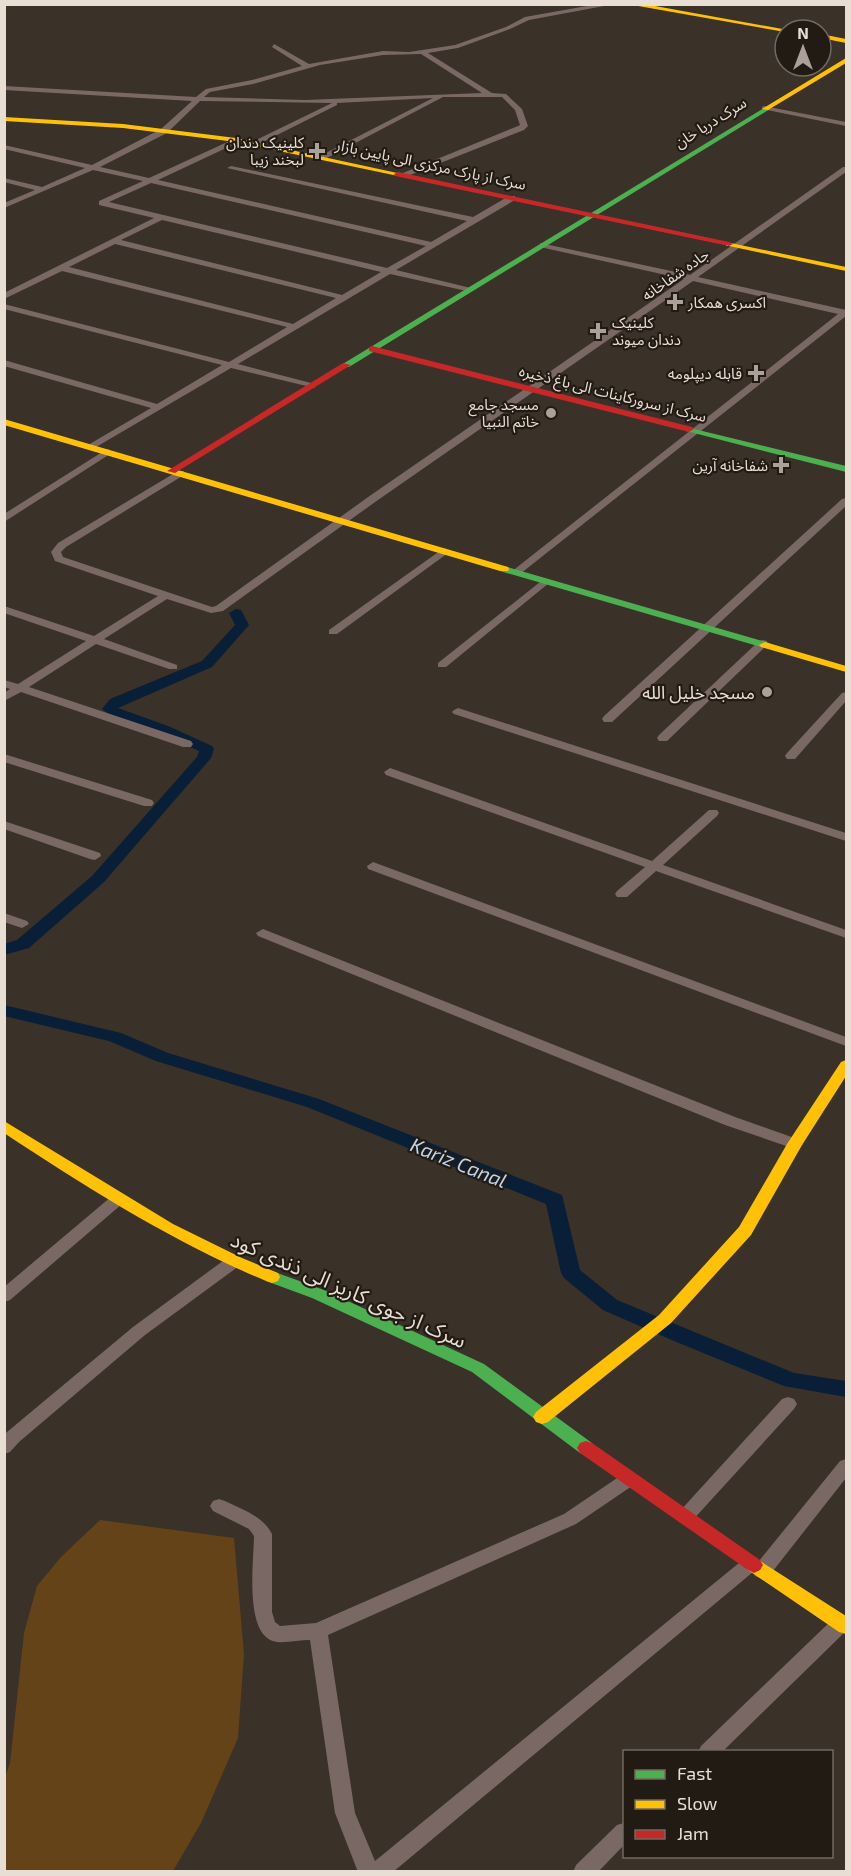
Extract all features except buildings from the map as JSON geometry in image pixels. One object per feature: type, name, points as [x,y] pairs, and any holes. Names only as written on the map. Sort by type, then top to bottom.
[{"type":"street","points":[[4,206],[93,168],[164,131],[208,90],[253,82],[309,66],[383,53],[423,52],[470,43],[527,18],[612,4]]},
{"type":"street","points":[[630,4],[773,28]]},
{"type":"street","points":[[274,46],[309,66]]},
{"type":"street","points":[[423,52],[492,96]]},
{"type":"street","name":"سرک دریا خان","points":[[176,472],[372,349],[846,60]]},
{"type":"street","points":[[4,88],[197,99],[305,102],[504,95],[519,109],[524,126],[402,175]]},
{"type":"street","points":[[322,158],[442,96]]},
{"type":"street","points":[[255,144],[342,100]]},
{"type":"street","points":[[764,108],[846,124]]},
{"type":"street","name":"سرک از پارک مرکزی الی پایین بازار","points":[[4,119],[123,126],[236,140],[846,269]]},
{"type":"street","points":[[236,140],[102,203],[468,290]]},
{"type":"street","points":[[4,147],[433,245]]},
{"type":"street","points":[[231,168],[474,220]]},
{"type":"street","name":"جاده شفاخانه","points":[[166,595],[211,610],[219,609],[340,520],[693,278],[846,169]]},
{"type":"street","points":[[4,180],[42,189]]},
{"type":"street","points":[[91,447],[512,198]]},
{"type":"street","points":[[4,297],[161,217]]},
{"type":"street","points":[[114,241],[345,298]]},
{"type":"street","points":[[543,245],[846,313]]},
{"type":"street","points":[[62,268],[296,327]]},
{"type":"street","points":[[4,306],[312,386]]},
{"type":"street","points":[[516,572],[846,313]]},
{"type":"street","name":"سرک از سرورکاینات الی باغ ذخیره","points":[[372,349],[846,469]]},
{"type":"street","points":[[4,363],[158,407]]},
{"type":"street","points":[[4,422],[846,669]]},
{"type":"street","points":[[4,519],[107,452]]},
{"type":"street","points":[[166,595],[59,559],[56,552],[62,545],[176,472]]},
{"type":"street","points":[[608,719],[846,501]]},
{"type":"street","points":[[333,632],[444,551]]},
{"type":"street","points":[[442,665],[545,581]]},
{"type":"street","points":[[4,698],[166,595]]},
{"type":"street","points":[[4,609],[173,667]]},
{"type":"street","points":[[663,738],[763,644]]},
{"type":"street","points":[[4,683],[187,744]]},
{"type":"street","points":[[791,756],[846,695]]},
{"type":"street","points":[[458,712],[846,837]]},
{"type":"street","points":[[4,758],[148,802]]},
{"type":"street","points":[[390,772],[846,934]]},
{"type":"street","points":[[622,894],[653,864],[714,813]]},
{"type":"street","points":[[4,825],[95,856]]},
{"type":"street","points":[[373,866],[846,1042]]},
{"type":"street","points":[[4,917],[22,924]]},
{"type":"street","points":[[263,933],[730,1121],[795,1144]]},
{"type":"street","points":[[542,1417],[665,1319],[745,1232],[795,1144],[846,1065]]},
{"type":"street","name":"سرک از جوی کاریز الی ذندی کود","points":[[7,1131],[117,1200],[232,1262],[318,1294],[478,1368],[629,1479],[844,1625]]},
{"type":"street","points":[[4,1296],[117,1200]]},
{"type":"street","points":[[4,1447],[139,1331],[232,1262]]},
{"type":"street","points":[[685,1517],[788,1404]]},
{"type":"street","points":[[377,1872],[757,1567],[846,1466]]},
{"type":"street","points":[[219,1506],[255,1524],[263,1534],[263,1612],[267,1626],[277,1634],[318,1631],[570,1519],[629,1479]]},
{"type":"street","points":[[710,1750],[844,1625]]},
{"type":"street","points":[[318,1631],[345,1813],[369,1872]]},
{"type":"street","points":[[583,1872],[623,1833]]},
{"type":"shaded area","points":[[100,1520],[234,1538],[244,1654],[238,1738],[201,1823],[173,1871],[5,1871],[5,1777],[10,1763],[24,1633],[37,1586],[61,1557]]},
{"type":"waterway","points":[[4,950],[23,944],[98,879],[204,758],[207,749],[163,729],[109,709],[115,702],[207,664],[242,625],[236,613]]},
{"type":"waterway","name":"Kariz Canal","points":[[4,1010],[115,1037],[162,1057],[313,1103],[555,1200],[571,1273],[610,1305],[791,1380],[846,1389]]},
{"type":"traffic: fast","points":[[346,365],[766,109]]},
{"type":"traffic: fast","points":[[689,429],[846,469]]},
{"type":"traffic: fast","points":[[504,569],[765,645]]},
{"type":"traffic: fast","points":[[272,1277],[318,1294],[478,1368],[586,1448]]},
{"type":"traffic: slow","points":[[630,4],[773,28]]},
{"type":"traffic: slow","points":[[833,38],[846,41]]},
{"type":"traffic: slow","points":[[766,109],[846,60]]},
{"type":"traffic: slow","points":[[4,119],[123,126],[236,140],[398,174]]},
{"type":"traffic: slow","points":[[729,244],[846,269]]},
{"type":"traffic: slow","points":[[4,422],[504,569]]},
{"type":"traffic: slow","points":[[765,645],[846,669]]},
{"type":"traffic: slow","points":[[542,1417],[665,1319],[745,1231],[795,1144],[846,1065]]},
{"type":"traffic: slow","points":[[4,1126],[134,1209],[202,1246],[272,1277]]},
{"type":"traffic: slow","points":[[754,1565],[846,1626]]},
{"type":"traffic: jam","points":[[398,174],[729,244]]},
{"type":"traffic: jam","points":[[372,349],[689,429]]},
{"type":"traffic: jam","points":[[172,471],[346,365]]},
{"type":"traffic: jam","points":[[586,1448],[754,1565]]},
{"type":"place","name":"کلینیک دندان لبخند زیبا","points":[[317,151]]},
{"type":"place","name":"اکسری همکار","points":[[675,302]]},
{"type":"place","name":"کلینیک دندان میوند","points":[[598,331]]},
{"type":"place","name":"قابله دیپلومه","points":[[756,373]]},
{"type":"place","name":"مسجد جامع خاتم النبیا","points":[[551,413]]},
{"type":"place","name":"شفاخانه آرین","points":[[781,465]]},
{"type":"place","name":"مسجد خلیل الله","points":[[767,692]]}]
